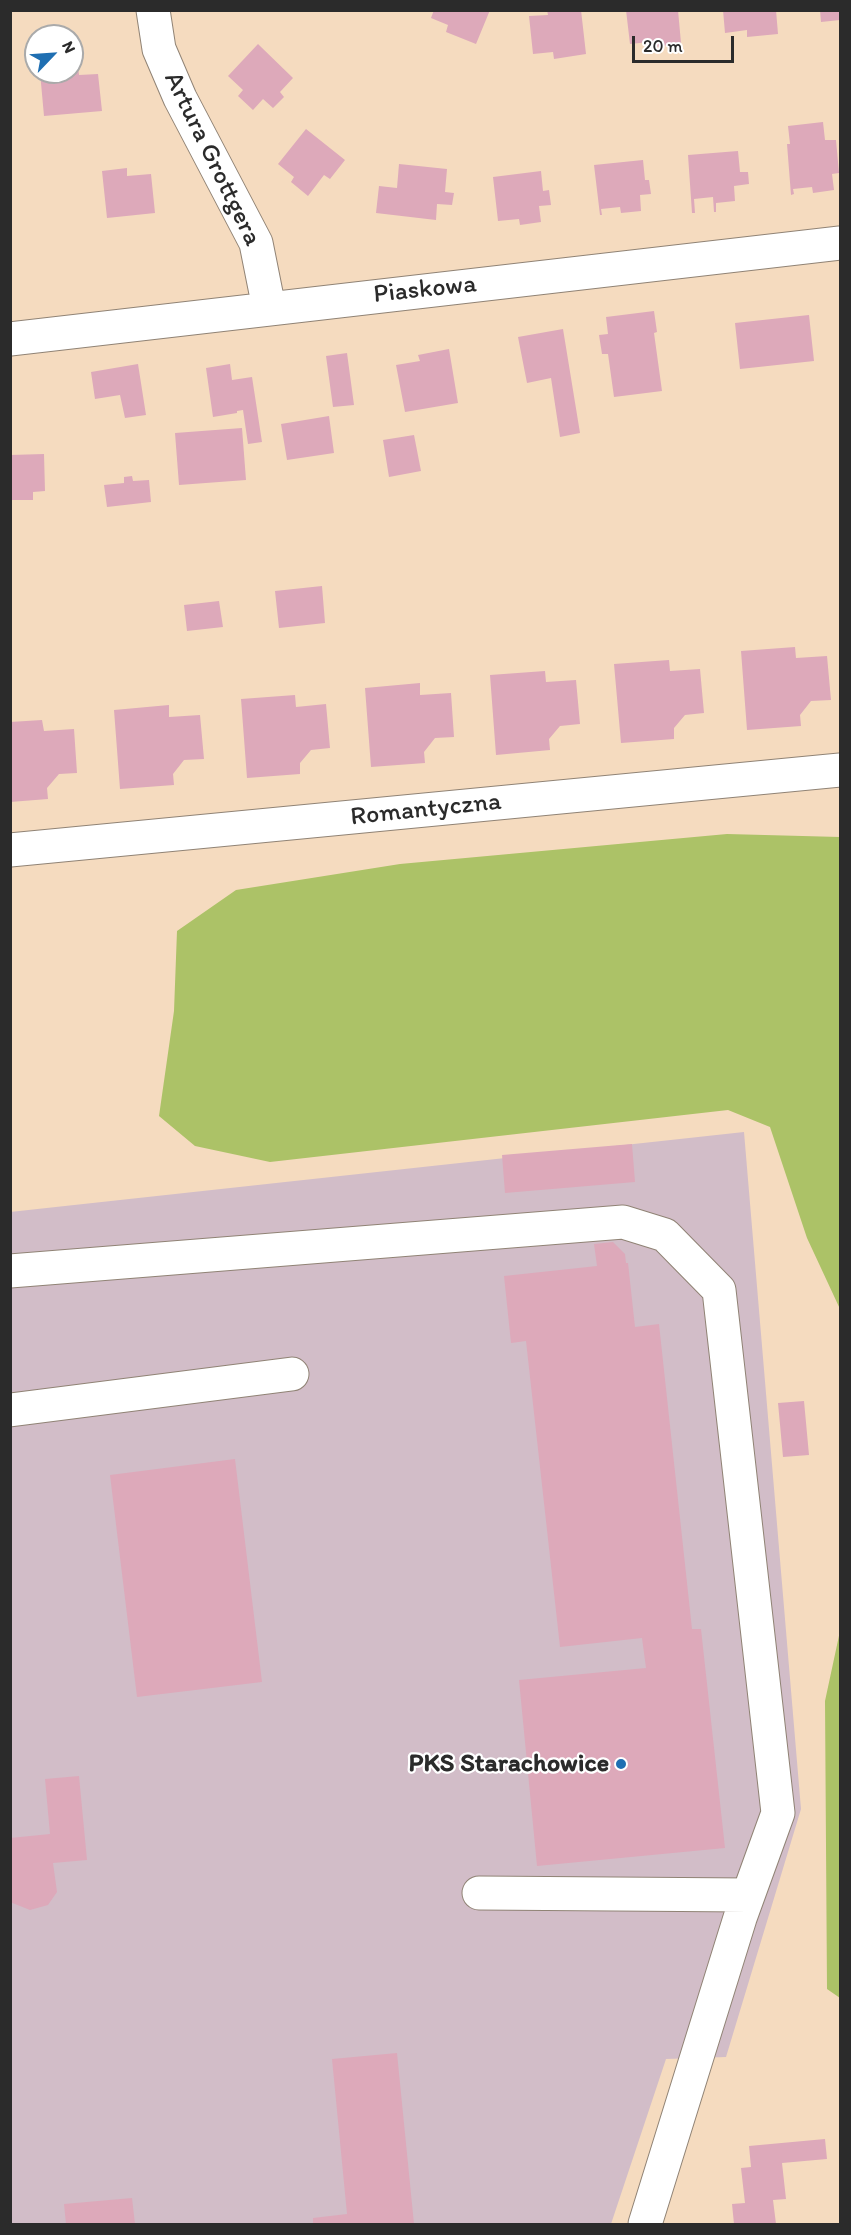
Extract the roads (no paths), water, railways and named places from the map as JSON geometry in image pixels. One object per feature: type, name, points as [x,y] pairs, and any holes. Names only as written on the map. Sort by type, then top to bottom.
[{"type":"street","name":"Artura Grottgera","points":[[153,10],[159,49],[176,88],[256,243],[269,308]]},
{"type":"street","name":"Piaskowa","points":[[10,339],[840,243]]},
{"type":"street","name":"Romantyczna","points":[[10,850],[840,770]]},
{"type":"street","points":[[10,1271],[623,1222],[665,1235],[719,1290],[778,1813],[748,1895],[645,2224]]},
{"type":"street","points":[[10,1410],[292,1374]]},
{"type":"street","points":[[479,1893],[748,1895]]},
{"type":"place","name":"PKS Starachowice","points":[[621,1764]]}]
